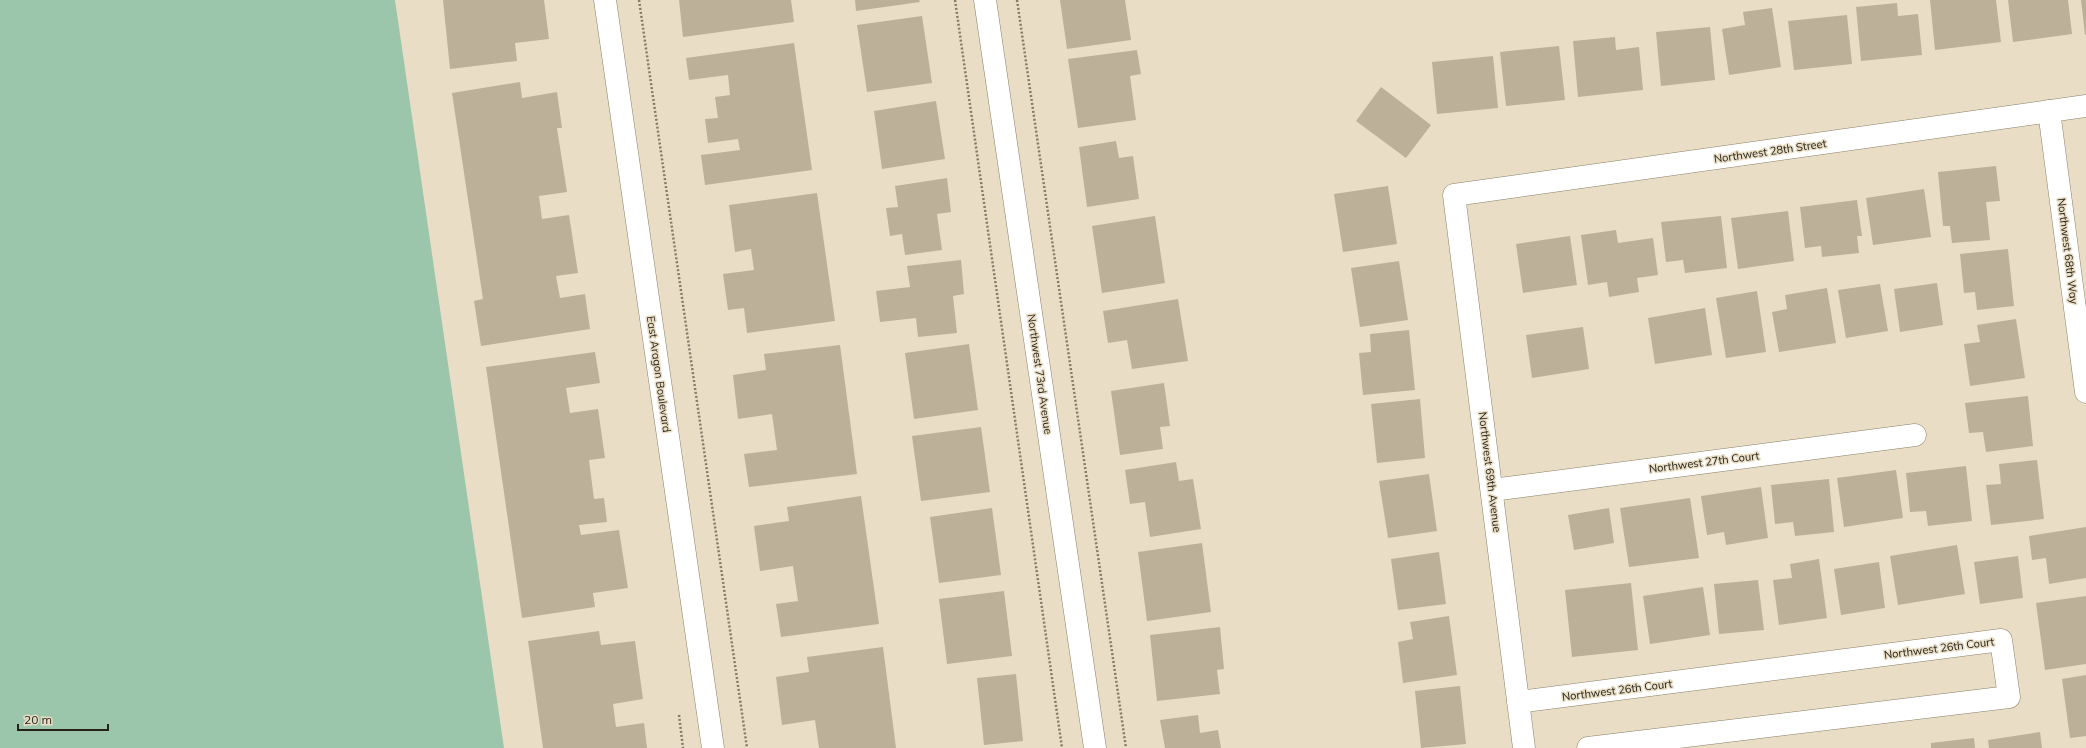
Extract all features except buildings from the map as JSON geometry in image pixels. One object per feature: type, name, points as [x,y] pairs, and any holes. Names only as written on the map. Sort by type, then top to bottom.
[{"type":"street","name":"East Aragon Boulevard","points":[[605,0],[713,748]]},
{"type":"street","name":"Northwest 73rd Avenue","points":[[985,0],[1095,748]]},
{"type":"street","name":"Northwest 28th Street","points":[[1454,195],[2086,106]]},
{"type":"street","name":"Northwest 68th Way","points":[[2049,111],[2086,392]]},
{"type":"street","name":"Northwest 69th Avenue","points":[[1454,195],[1524,748]]},
{"type":"street","name":"Northwest 27th Court","points":[[1492,490],[1915,435]]},
{"type":"street","name":"Northwest 26th Court","points":[[1518,702],[2001,640],[2009,697],[1588,748]]},
{"type":"path","points":[[639,0],[747,748]]},
{"type":"path","points":[[955,0],[1062,748]]},
{"type":"path","points":[[1017,0],[1126,748]]},
{"type":"green space","points":[[0,0],[395,0],[504,748],[0,748]]}]
